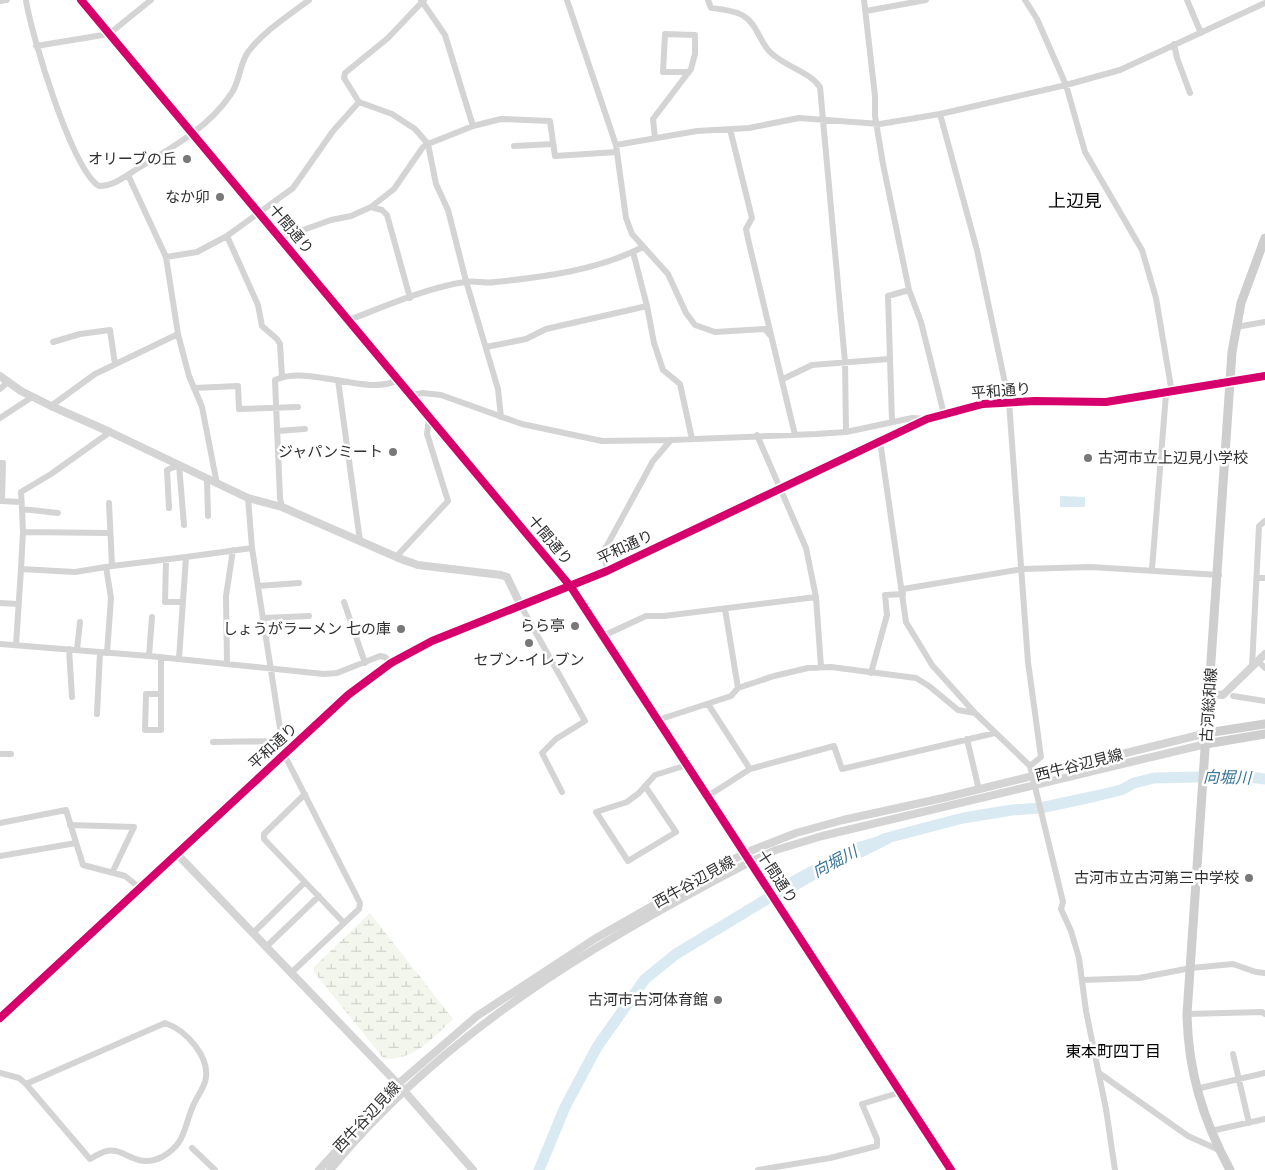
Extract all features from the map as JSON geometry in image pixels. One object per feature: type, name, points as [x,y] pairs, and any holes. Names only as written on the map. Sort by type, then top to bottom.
[{"type":"main road","name":"古河総和線","points":[[1230,1170],[1211,1131],[1196,1089],[1188,1053],[1187,1014],[1236,327],[1242,303],[1265,238]]},
{"type":"main road","points":[[1206,733],[1265,724]]},
{"type":"main road","points":[[1206,744],[1265,734]]},
{"type":"street","points":[[0,1],[7,0]]},
{"type":"street","points":[[26,0],[36,46],[61,118],[93,182],[99,186],[106,186],[128,175],[193,133],[219,110],[233,92],[243,61],[248,52],[272,28],[309,0]]},
{"type":"street","name":"十間通り","points":[[81,0],[571,587],[951,1170]]},
{"type":"street","points":[[36,46],[109,34],[151,0]]},
{"type":"street","points":[[567,0],[617,149],[626,218],[632,234],[668,274],[686,313],[695,325],[716,332],[765,329],[770,335]]},
{"type":"street","points":[[708,0],[711,8],[742,15],[751,23],[769,52],[801,73],[813,78],[820,87],[845,362],[846,432]]},
{"type":"street","points":[[864,0],[876,124],[910,290],[921,322],[944,414]]},
{"type":"street","points":[[866,11],[926,0]]},
{"type":"street","points":[[1025,0],[1036,19],[1066,85],[1085,152],[1142,250],[1156,298],[1169,393],[1152,570]]},
{"type":"street","points":[[1187,0],[1201,33]]},
{"type":"street","points":[[473,126],[444,36],[422,1],[388,38],[345,73],[344,78],[359,102],[392,114],[415,129],[428,144],[436,184],[448,210],[466,281],[498,389],[501,417]]},
{"type":"street","points":[[281,238],[331,220],[351,216],[371,207],[394,189],[423,147],[473,126],[501,120],[550,121],[555,156],[617,149],[655,138],[697,131],[749,128],[799,118],[876,124],[940,114],[1066,85],[1120,70],[1265,3]]},
{"type":"street","points":[[655,138],[653,119],[689,72],[695,54],[694,36],[665,34],[663,72],[689,72]]},
{"type":"street","points":[[1174,44],[1190,93]]},
{"type":"street","points":[[166,257],[197,252],[227,236],[293,188],[333,131],[359,102]]},
{"type":"street","points":[[940,114],[977,250],[1009,402],[1028,662],[1041,758],[1030,766]]},
{"type":"street","points":[[730,129],[752,218],[746,229],[748,239],[795,435]]},
{"type":"street","points":[[514,146],[553,144]]},
{"type":"street","points":[[128,175],[166,257],[178,334],[194,388],[202,407],[217,484]]},
{"type":"street","points":[[371,207],[382,210],[387,215],[410,298]]},
{"type":"street","points":[[227,236],[258,305],[262,326],[280,344],[282,377]]},
{"type":"street","points":[[349,320],[410,298],[466,281],[492,283],[554,274],[590,267],[634,252],[643,247]]},
{"type":"street","points":[[634,252],[654,343],[663,370],[672,375],[680,384],[692,439]]},
{"type":"street","points":[[892,422],[888,296],[910,290]]},
{"type":"street","points":[[486,348],[526,339],[546,328],[647,306]]},
{"type":"street","points":[[1236,327],[1265,322]]},
{"type":"street","points":[[53,342],[80,334],[110,330],[115,364]]},
{"type":"street","points":[[50,406],[95,374],[178,334]]},
{"type":"street","points":[[783,379],[812,365],[890,359]]},
{"type":"street","points":[[0,376],[50,406],[110,432],[217,484],[248,498],[282,507],[396,557],[418,565],[507,577],[585,721],[556,739],[542,753],[562,792]]},
{"type":"street","name":"平和通り","points":[[0,1018],[348,695],[391,663],[447,634],[571,587],[607,571],[927,419],[983,404],[1009,402],[1106,402],[1265,376]]},
{"type":"street","points":[[282,507],[280,498],[275,380],[282,377],[322,377],[382,385],[398,380]]},
{"type":"street","points":[[338,380],[360,541]]},
{"type":"street","points":[[0,389],[8,382]]},
{"type":"street","points":[[194,388],[238,386],[239,409],[298,407]]},
{"type":"street","points":[[410,395],[423,393],[440,395],[522,424],[602,441],[671,440],[846,432],[912,418],[927,419]]},
{"type":"street","points":[[0,418],[32,396]]},
{"type":"street","points":[[396,557],[448,501],[427,434],[429,418]]},
{"type":"street","points":[[277,431],[305,429]]},
{"type":"street","points":[[16,645],[23,532],[21,492],[52,474],[110,432]]},
{"type":"street","points":[[757,435],[806,548],[816,598],[821,666]]},
{"type":"street","points":[[607,571],[604,551],[653,460],[671,440]]},
{"type":"street","points":[[880,441],[906,622],[932,665],[975,713],[1030,766],[1035,795],[1063,902],[1061,909],[1075,940],[1084,980],[1086,1011],[1099,1073],[1114,1170]]},
{"type":"street","points":[[0,463],[3,463],[1,501],[58,513]]},
{"type":"street","points":[[169,508],[167,470],[179,465]]},
{"type":"street","points":[[179,465],[184,525]]},
{"type":"street","points":[[207,479],[208,516]]},
{"type":"street","points":[[248,498],[252,548],[280,741],[284,754],[360,903],[359,909],[291,973]]},
{"type":"street","points":[[97,714],[110,598],[109,503]]},
{"type":"street","points":[[1255,664],[1259,526],[1265,521]]},
{"type":"street","points":[[23,532],[109,533]]},
{"type":"street","points":[[21,569],[74,572],[252,548]]},
{"type":"street","points":[[227,663],[226,596],[233,550]]},
{"type":"street","points":[[180,659],[186,557]]},
{"type":"street","points":[[166,560],[165,602],[183,602]]},
{"type":"street","points":[[871,673],[887,614],[885,594],[1022,569],[1091,567],[1219,575]]},
{"type":"street","points":[[1257,578],[1265,578]]},
{"type":"street","points":[[258,586],[299,583]]},
{"type":"street","points":[[603,636],[646,616],[816,598]]},
{"type":"street","points":[[344,602],[365,663]]},
{"type":"street","points":[[0,603],[18,604]]},
{"type":"street","points":[[725,609],[738,688]]},
{"type":"street","points":[[263,618],[309,616]]},
{"type":"street","points":[[149,656],[152,617]]},
{"type":"street","points":[[72,697],[73,650],[80,622]]},
{"type":"street","points":[[0,644],[161,657],[331,674],[380,656],[385,657],[391,663]]},
{"type":"street","points":[[1209,694],[1222,695],[1265,654]]},
{"type":"street","points":[[161,657],[161,694],[161,730],[145,730],[146,694],[161,694]]},
{"type":"street","points":[[1255,664],[1265,668]]},
{"type":"street","points":[[658,720],[665,716],[731,696],[738,688],[799,670],[821,666],[921,680],[958,710],[975,713]]},
{"type":"street","points":[[1233,696],[1265,700]]},
{"type":"street","points":[[708,704],[750,769]]},
{"type":"street","points":[[708,796],[750,769],[834,746],[842,769],[995,732]]},
{"type":"street","name":"西牛谷辺見線","points":[[320,1170],[398,1084],[451,1036],[497,1002],[596,938],[745,853],[796,834],[843,820],[979,790],[1206,733]]},
{"type":"street","points":[[967,739],[979,790]]},
{"type":"street","points":[[213,742],[280,741]]},
{"type":"street","name":"西牛谷辺見線","points":[[330,1170],[362,1134],[456,1045],[540,983],[642,921],[750,862],[776,850],[822,836],[1206,744]]},
{"type":"street","points":[[0,754],[11,754]]},
{"type":"street","points":[[645,786],[676,832],[628,861],[596,812],[627,802],[655,775],[687,765]]},
{"type":"street","points":[[305,794],[264,834],[264,839],[344,923]]},
{"type":"street","points":[[0,823],[66,810],[83,865],[113,871],[125,876],[140,888]]},
{"type":"street","points":[[70,825],[134,827],[113,871]]},
{"type":"street","points":[[0,856],[76,843]]},
{"type":"street","points":[[177,854],[398,1084],[473,1170]]},
{"type":"street","points":[[252,933],[305,882]]},
{"type":"street","points":[[266,947],[319,896]]},
{"type":"street","points":[[1084,980],[1139,978],[1191,968],[1232,964],[1265,973]]},
{"type":"street","points":[[1187,1014],[1236,1012],[1262,1012],[1265,1014]]},
{"type":"street","points":[[0,1073],[19,1078],[26,1084],[90,1159],[106,1151],[114,1151],[141,1162],[162,1157],[184,1136],[192,1106],[205,1080],[206,1071],[204,1061],[189,1039],[173,1026],[165,1023],[26,1084]]},
{"type":"street","points":[[1233,1054],[1249,1123]]},
{"type":"street","points":[[1099,1073],[1188,1136],[1219,1150]]},
{"type":"street","points":[[1196,1089],[1265,1073]]},
{"type":"street","points":[[758,1170],[830,1158],[877,1146],[877,1139],[862,1104],[901,1092]]},
{"type":"street","points":[[1211,1131],[1265,1119]]},
{"type":"street","points":[[192,1148],[215,1170]]},
{"type":"green space","points":[[370,913],[453,1019],[430,1041],[405,1056],[384,1059],[314,972],[314,967]]},
{"type":"water","points":[[1060,496],[1085,497],[1085,507],[1060,507]]},
{"type":"water","points":[[892,832],[896,835],[891,843],[861,858],[860,852],[788,896],[779,883],[851,844]]},
{"type":"waterway","name":"向堀川","points":[[883,839],[963,818],[1012,810],[1040,808],[1096,796],[1121,790],[1134,783],[1154,778],[1241,776],[1265,779]]},
{"type":"waterway","name":"向堀川","points":[[539,1170],[565,1107],[597,1047],[645,979],[676,954],[795,882]]},
{"type":"cycle path","points":[[81,0],[571,587],[951,1170]]},
{"type":"cycle path","points":[[0,1018],[348,695],[391,663],[432,641],[607,571],[927,419],[983,404],[1035,401],[1106,402],[1265,376]]},
{"type":"place","name":"オリーブの丘","points":[[187,159]]},
{"type":"place","name":"なか卯","points":[[220,197]]},
{"type":"place","name":"ジャパンミート","points":[[393,452]]},
{"type":"place","name":"古河市立上辺見小学校","points":[[1088,458]]},
{"type":"place","name":"らら亭","points":[[575,626]]},
{"type":"place","name":"しょうがラーメン 七の庫","points":[[401,629]]},
{"type":"place","name":"セブン-イレブン","points":[[529,643]]},
{"type":"place","name":"古河市立古河第三中学校","points":[[1249,878]]},
{"type":"place","name":"古河市古河体育館","points":[[718,1000]]},
{"type":"district","name":"上辺見","points":[[1075,201]]},
{"type":"district","name":"東本町四丁目","points":[[1113,1052]]}]
